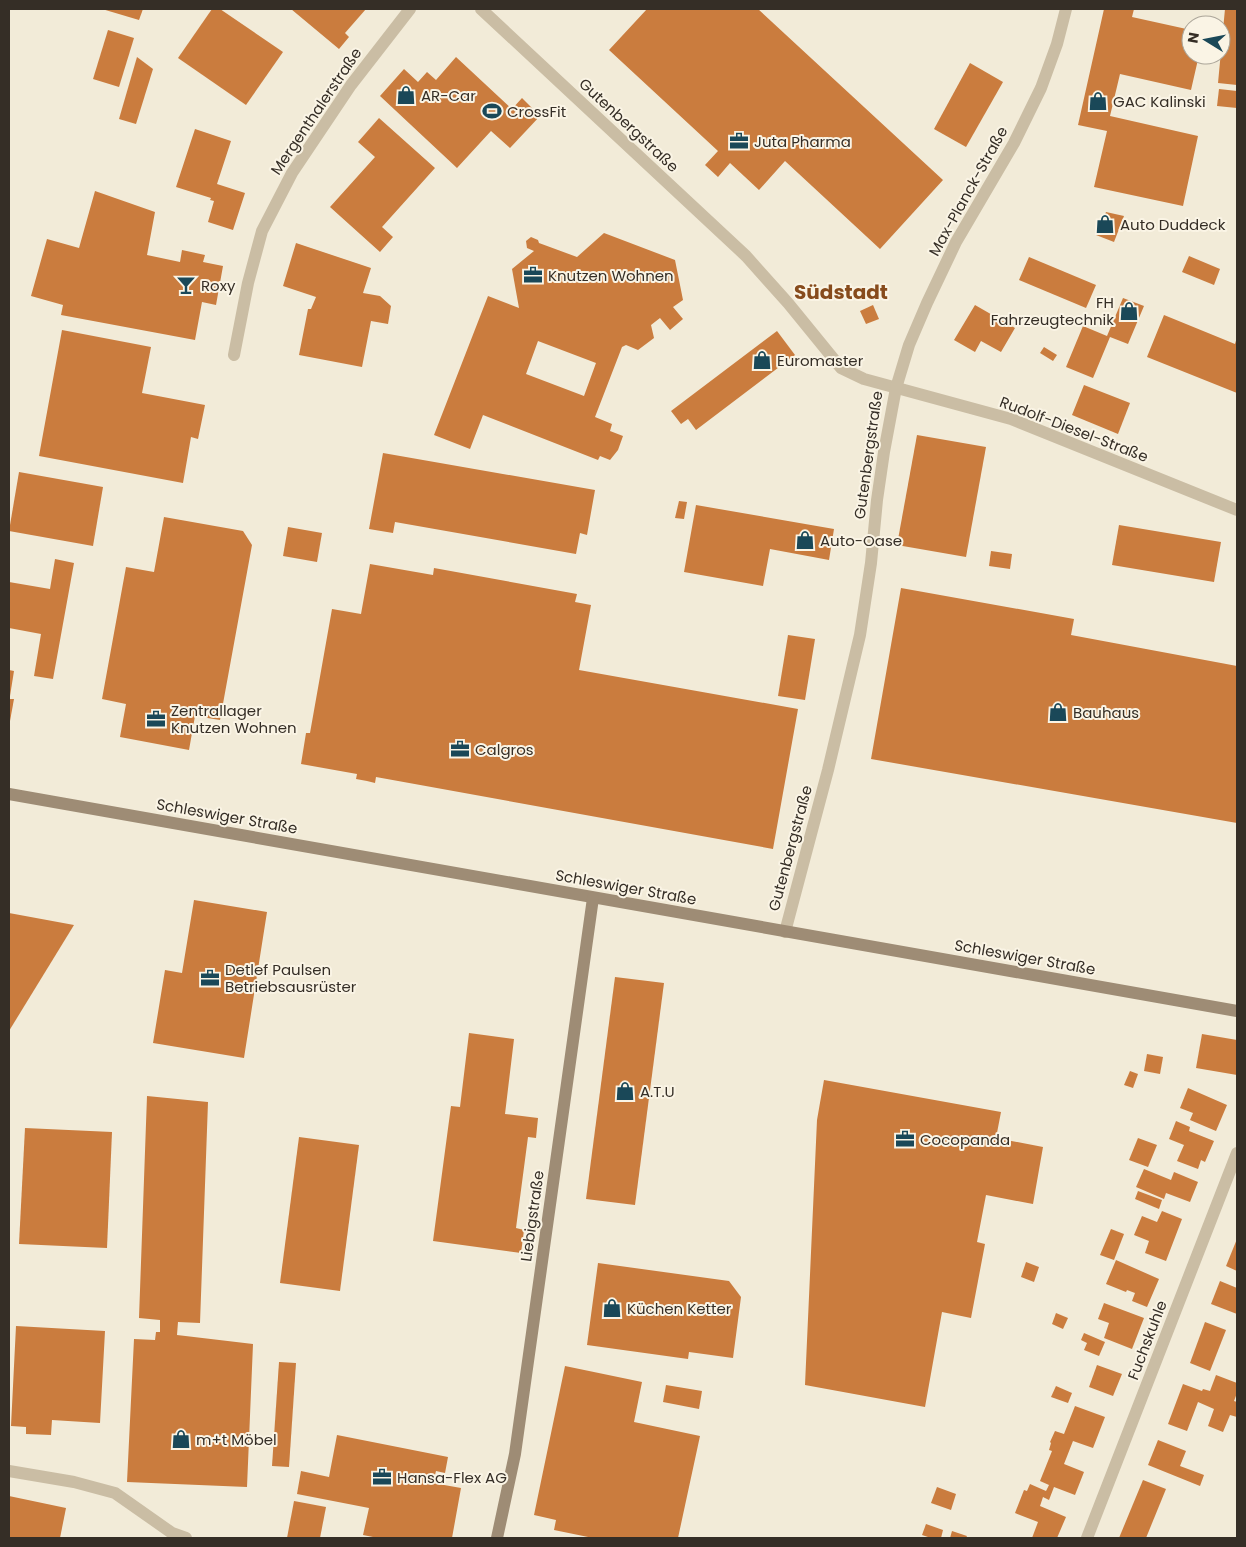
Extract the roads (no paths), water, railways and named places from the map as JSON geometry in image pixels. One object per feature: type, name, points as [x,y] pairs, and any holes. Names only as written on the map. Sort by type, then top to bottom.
[{"type":"main road","name":"Schleswiger Straße","points":[[9,794],[1237,1011]]},
{"type":"main road","name":"Liebigstraße","points":[[497,1538],[515,1454],[593,898]]},
{"type":"street","name":"Mergenthalerstraße","points":[[234,356],[248,283],[262,231],[292,173],[351,85],[410,9]]},
{"type":"street","name":"Gutenbergstraße","points":[[481,9],[746,256],[788,303],[841,368],[864,379],[896,388],[877,500],[871,563],[860,636],[828,770],[785,932]]},
{"type":"street","name":"Max-Planck-Straße","points":[[896,388],[909,345],[956,242],[1024,125],[1042,88],[1057,44],[1066,9]]},
{"type":"street","name":"Rudolf-Diesel-Straße","points":[[896,388],[1011,419],[1237,510]]},
{"type":"street","name":"Fuchskuhle","points":[[1088,1538],[1237,1153]]},
{"type":"street","points":[[9,1471],[74,1482],[115,1494],[172,1533],[186,1538]]},
{"type":"place","name":"AR-Car","points":[[406,95]]},
{"type":"place","name":"GAC Kalinski","points":[[1098,101]]},
{"type":"place","name":"CrossFit","points":[[492,111]]},
{"type":"place","name":"Juta Pharma","points":[[739,141]]},
{"type":"place","name":"Auto Duddeck","points":[[1105,224]]},
{"type":"place","name":"Knutzen Wohnen","points":[[533,275]]},
{"type":"place","name":"Roxy","points":[[186,285]]},
{"type":"place","name":"FH Fahrzeugtechnik","points":[[1129,311]]},
{"type":"place","name":"Euromaster","points":[[762,360]]},
{"type":"place","name":"Auto-Oase","points":[[805,540]]},
{"type":"place","name":"Bauhaus","points":[[1058,712]]},
{"type":"place","name":"Zentrallager Knutzen Wohnen","points":[[156,719]]},
{"type":"place","name":"Calgros","points":[[460,749]]},
{"type":"place","name":"Detlef Paulsen Betriebsausrüster","points":[[210,978]]},
{"type":"place","name":"A.T.U","points":[[625,1091]]},
{"type":"place","name":"Cocopanda","points":[[905,1139]]},
{"type":"place","name":"Küchen Ketter","points":[[612,1308]]},
{"type":"place","name":"m+t Möbel","points":[[181,1439]]},
{"type":"place","name":"Hansa-Flex AG","points":[[382,1477]]},
{"type":"district","name":"Südstadt","points":[[841,292]]}]
